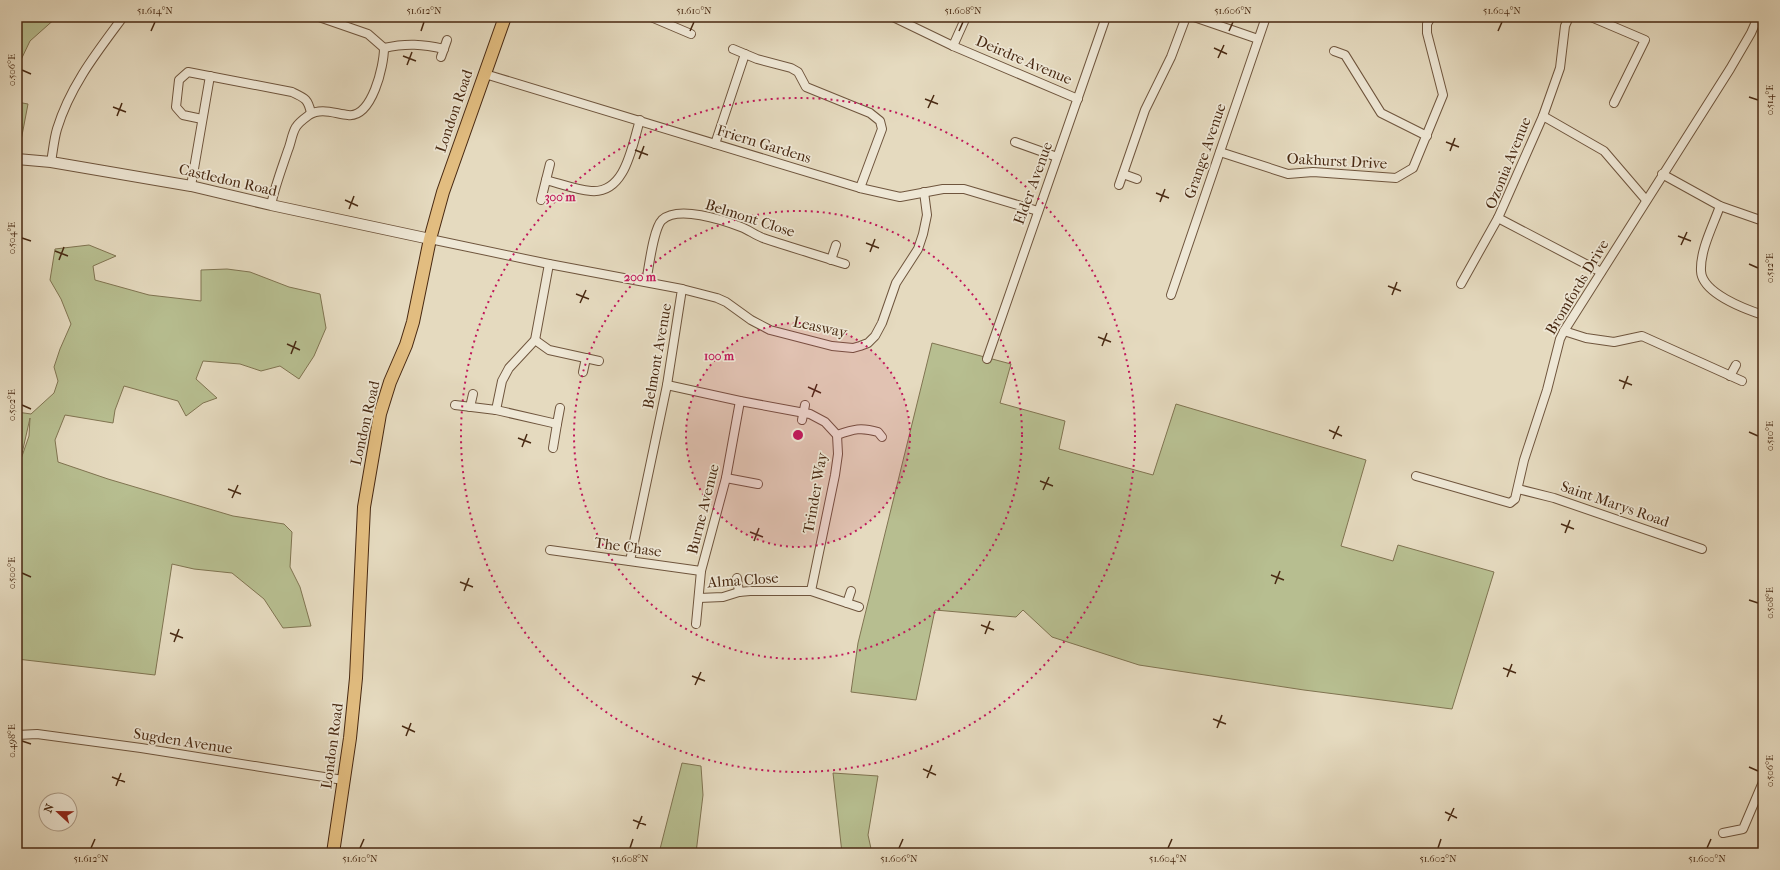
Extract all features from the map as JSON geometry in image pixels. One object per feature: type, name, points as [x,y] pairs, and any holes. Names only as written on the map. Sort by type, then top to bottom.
[{"type":"main road","name":"London Road","points":[[333,853],[350,738],[356,678],[364,507],[380,414],[390,382],[414,322],[430,239],[443,192],[505,17]]},
{"type":"street","points":[[51,162],[56,130],[71,93],[86,68],[123,17]]},
{"type":"street","points":[[271,205],[296,127],[311,113],[321,111],[349,116],[359,112],[366,106],[371,98],[384,61],[384,48],[368,34],[319,17]]},
{"type":"street","points":[[651,17],[691,34]]},
{"type":"street","name":"Deirdre Avenue","points":[[893,17],[953,46],[1078,98]]},
{"type":"street","points":[[953,46],[966,17]]},
{"type":"street","name":"Elder Avenue","points":[[987,359],[1106,17]]},
{"type":"street","points":[[1119,185],[1145,110],[1171,57],[1186,17]]},
{"type":"street","points":[[1194,17],[1258,39]]},
{"type":"street","name":"Grange Avenue","points":[[1171,295],[1266,17]]},
{"type":"street","name":"Oakhurst Drive","points":[[1220,152],[1288,174],[1312,172],[1396,178],[1413,168],[1443,95],[1427,33],[1427,24],[1431,17]]},
{"type":"street","points":[[1543,116],[1560,68],[1565,26],[1569,17]]},
{"type":"street","points":[[1591,17],[1645,40],[1614,103]]},
{"type":"street","name":"Bromfords Drive","points":[[1416,476],[1510,503],[1515,499],[1524,460],[1547,390],[1560,339],[1564,331],[1662,174],[1730,69],[1758,17]]},
{"type":"street","points":[[441,57],[447,40]]},
{"type":"street","points":[[384,48],[408,44],[420,44],[444,49]]},
{"type":"street","points":[[733,49],[791,68],[798,72],[806,87],[870,113],[880,121],[882,129],[860,188]]},
{"type":"street","points":[[1334,51],[1345,55],[1381,113],[1427,136]]},
{"type":"street","points":[[715,144],[745,54]]},
{"type":"street","points":[[202,119],[183,115],[179,112],[176,101],[179,80],[188,72],[292,92],[304,98],[309,104],[311,113]]},
{"type":"street","name":"Friern Gardens","points":[[485,74],[860,188],[900,198],[943,189],[964,189],[1038,210]]},
{"type":"street","points":[[191,186],[210,76]]},
{"type":"street","name":"Ozonia Avenue","points":[[1602,272],[1498,218],[1543,116],[1604,151],[1646,200]]},
{"type":"street","points":[[546,180],[590,191],[603,191],[615,184],[623,173],[640,120]]},
{"type":"street","points":[[1015,142],[1057,157]]},
{"type":"street","name":"Castledon Road","points":[[17,159],[51,162],[191,186],[271,205],[430,239]]},
{"type":"street","points":[[541,200],[550,164]]},
{"type":"street","points":[[1123,174],[1137,179]]},
{"type":"street","points":[[1662,174],[1720,206],[1763,221]]},
{"type":"street","name":"Leasway","points":[[682,289],[717,298],[726,302],[751,320],[770,330],[832,346],[852,348],[868,343],[875,336],[896,283],[918,249],[927,215],[924,192]]},
{"type":"street","points":[[1720,206],[1704,253],[1701,272],[1710,288],[1743,309],[1763,315]]},
{"type":"street","name":"Belmont Close","points":[[646,282],[657,229],[662,220],[672,214],[687,213],[728,222],[742,227],[761,237],[844,264]]},
{"type":"street","points":[[1461,284],[1498,218]]},
{"type":"street","name":"Belmont Avenue","points":[[430,239],[549,264],[682,289],[667,385],[630,561]]},
{"type":"street","points":[[831,260],[836,245]]},
{"type":"street","points":[[496,410],[502,380],[509,368],[535,340],[549,264]]},
{"type":"street","points":[[1564,331],[1586,338],[1614,342],[1642,336],[1742,381]]},
{"type":"street","points":[[535,340],[550,350],[599,361]]},
{"type":"street","points":[[583,372],[586,358]]},
{"type":"street","points":[[1730,376],[1736,365]]},
{"type":"street","name":"Trinder Way","points":[[667,385],[810,414],[825,422],[837,435],[838,454],[835,475],[811,591]]},
{"type":"street","points":[[470,407],[473,394]]},
{"type":"street","name":"Burne Avenue","points":[[696,624],[701,571],[726,478],[740,401]]},
{"type":"street","points":[[455,405],[496,410],[557,424]]},
{"type":"street","points":[[553,448],[560,408]]},
{"type":"street","points":[[837,435],[864,428],[878,432],[882,437]]},
{"type":"street","points":[[726,478],[758,484]]},
{"type":"street","name":"Saint Marys Road","points":[[1518,489],[1554,498],[1702,550]]},
{"type":"street","name":"The Chase","points":[[550,550],[701,571]]},
{"type":"street","points":[[737,578],[739,592]]},
{"type":"street","name":"Alma Close","points":[[699,598],[723,597],[739,592],[811,591],[859,607]]},
{"type":"street","points":[[847,603],[851,591]]},
{"type":"street","name":"Sugden Avenue","points":[[17,735],[37,734],[141,748],[343,780]]},
{"type":"street","points":[[1723,833],[1743,829],[1763,782]]},
{"type":"green space","points":[[17,17],[57,17],[30,41],[19,64],[17,63]]},
{"type":"green space","points":[[17,102],[28,104],[19,151],[17,151]]},
{"type":"green space","points":[[89,245],[116,256],[93,266],[95,280],[149,295],[201,301],[201,270],[227,269],[250,272],[289,287],[320,294],[326,328],[314,356],[299,379],[280,366],[261,371],[240,364],[203,361],[196,379],[217,398],[203,403],[186,416],[178,401],[124,386],[115,410],[113,423],[65,415],[55,440],[58,462],[108,479],[233,516],[284,524],[292,532],[290,567],[300,587],[311,626],[283,628],[264,599],[232,573],[194,569],[172,564],[155,675],[17,659],[17,482],[19,467],[17,472],[17,412],[31,414],[54,393],[58,381],[54,367],[71,324],[61,299],[50,280],[55,249]],"holes":[[[30,418],[29,436],[21,459]]]},
{"type":"green space","points":[[932,343],[1011,364],[1000,403],[1065,421],[1059,449],[1153,475],[1176,404],[1366,460],[1341,546],[1393,561],[1398,545],[1494,572],[1452,709],[1304,690],[1139,665],[1052,637],[1023,610],[1016,617],[935,610],[916,700],[851,692],[858,643]]},
{"type":"green space","points":[[682,763],[701,766],[703,795],[696,853],[659,853]]},
{"type":"green space","points":[[833,773],[878,776],[868,835],[872,853],[842,853]]}]
